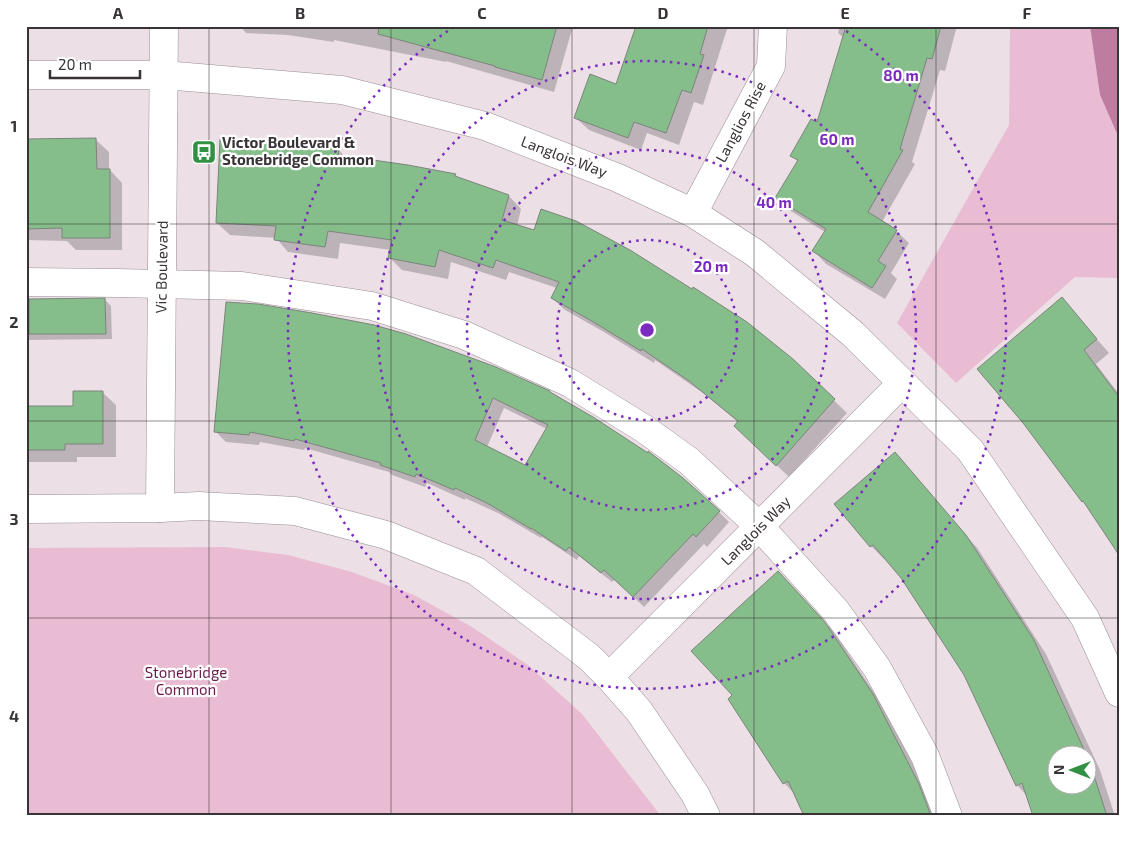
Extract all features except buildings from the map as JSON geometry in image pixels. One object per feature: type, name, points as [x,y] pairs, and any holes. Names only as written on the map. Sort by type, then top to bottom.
[{"type":"street","name":"Vic Boulevard","points":[[160,508],[164,26]]},
{"type":"street","name":"Langlios Rise","points":[[693,213],[771,66],[773,26]]},
{"type":"street","name":"Langlois Way","points":[[26,75],[164,75],[342,90],[485,126],[618,178],[693,213],[755,253],[853,334],[970,450],[1086,618],[1119,693]]},
{"type":"street","points":[[26,282],[242,286],[372,306],[464,335],[570,384],[643,428],[689,461],[760,527],[836,611],[877,668],[925,756],[948,816]]},
{"type":"street","name":"Langlois Way","points":[[610,677],[902,384]]},
{"type":"street","points":[[26,509],[199,506],[295,511],[386,534],[476,572],[590,657],[610,677],[639,711],[695,794],[706,816]]},
{"type":"green space","points":[[1010,26],[1090,26],[1100,95],[1119,138],[1119,278],[1075,277],[956,383],[897,323],[1009,125]]},
{"type":"green space","name":"Stonebridge Common","points":[[225,547],[288,555],[352,572],[414,595],[472,627],[528,665],[582,714],[661,816],[26,816],[26,548]]},
{"type":"shaded area","points":[[1090,26],[1119,26],[1119,138],[1100,95]]},
{"type":"place","name":"Victor Boulevard & Stonebridge Common","points":[[204,152]]}]
